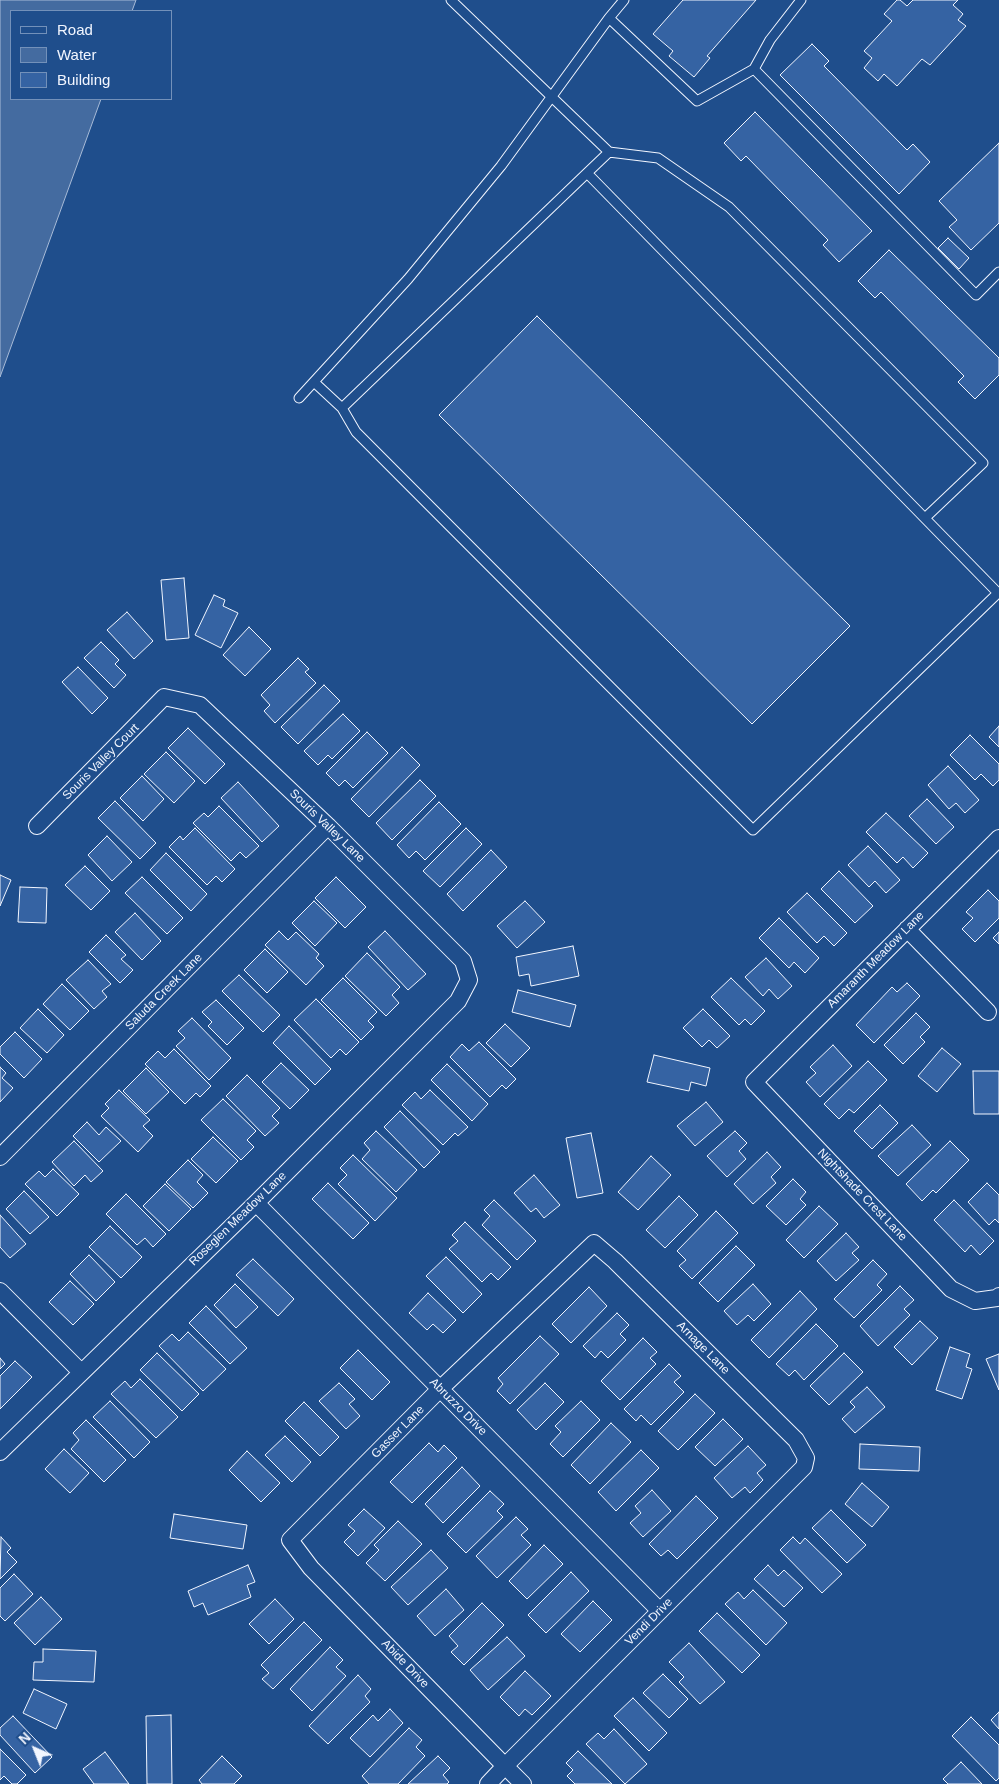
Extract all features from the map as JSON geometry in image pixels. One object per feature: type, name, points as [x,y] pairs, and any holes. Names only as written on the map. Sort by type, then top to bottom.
[{"type":"street","name":"Souris Valley Court","points":[[37,826],[164,697]]},
{"type":"street","name":"Souris Valley Lane","points":[[164,697],[200,705],[328,826],[463,961],[468,980]]},
{"type":"street","name":"Saluda Creek Lane","points":[[0,1157],[328,826]]},
{"type":"street","name":"Amaranth Meadow Lane","points":[[754,1082],[999,838]]},
{"type":"street","points":[[907,929],[988,1012]]},
{"type":"street","name":"Roseglen Meadow Lane","points":[[0,1452],[256,1203],[458,1001],[468,980]]},
{"type":"street","name":"Nightshade Crest Lane","points":[[754,1082],[951,1289],[976,1301],[997,1298],[999,1296]]},
{"type":"street","name":"Abruzzo Drive","points":[[256,1203],[660,1612]]},
{"type":"street","name":"Gasser Lane","points":[[290,1540],[440,1389],[594,1243]]},
{"type":"street","name":"Arnage Lane","points":[[594,1243],[615,1261],[796,1440],[806,1458]]},
{"type":"street","points":[[0,1290],[81,1372]]},
{"type":"street","name":"Vendi Drive","points":[[488,1784],[804,1467],[806,1458]]},
{"type":"street","name":"Abide Drive","points":[[290,1540],[311,1568],[523,1784]]},
{"type":"lane","points":[[451,0],[609,152],[658,158],[729,207],[983,463],[925,518]]},
{"type":"lane","points":[[299,398],[408,279],[501,166],[624,0]]},
{"type":"lane","points":[[609,18],[697,101],[754,69],[770,40],[801,0]]},
{"type":"lane","points":[[754,69],[976,295],[999,272]]},
{"type":"lane","points":[[342,408],[609,152]]},
{"type":"lane","points":[[314,382],[342,408],[356,432],[753,830],[998,593],[588,173]]},
{"type":"water","points":[[0,0],[136,0],[132,10],[10,10],[10,100],[101,100],[0,377]]},
{"type":"building","points":[[683,0],[756,0],[707,56],[710,58],[694,77],[669,56],[673,51],[653,34]]},
{"type":"building","points":[[897,0],[900,0],[907,6],[913,0],[958,0],[953,5],[963,14],[958,20],[966,26],[930,65],[922,59],[897,86],[884,74],[878,81],[864,68],[872,58],[864,51],[892,21],[884,14]]},
{"type":"building","points":[[812,44],[829,61],[824,66],[907,150],[913,144],[930,162],[899,194],[780,75]]},
{"type":"building","points":[[755,112],[872,231],[839,262],[823,245],[828,240],[746,156],[741,161],[724,143]]},
{"type":"building","points":[[999,143],[999,223],[971,250],[949,227],[957,220],[939,201]]},
{"type":"building","points":[[948,238],[969,258],[959,269],[938,248]]},
{"type":"building","points":[[889,250],[999,358],[999,375],[975,399],[958,382],[964,376],[881,292],[875,298],[858,281]]},
{"type":"building","points":[[537,316],[850,626],[752,724],[439,415]]},
{"type":"building","points":[[184,578],[189,638],[166,640],[161,580]]},
{"type":"building","points":[[214,595],[225,600],[223,606],[238,613],[221,648],[195,635]]},
{"type":"building","points":[[127,612],[153,641],[134,659],[107,630]]},
{"type":"building","points":[[249,627],[271,649],[245,676],[223,655]]},
{"type":"building","points":[[101,642],[119,660],[115,664],[126,675],[114,688],[84,658]]},
{"type":"building","points":[[298,658],[309,669],[305,672],[316,683],[275,723],[264,711],[270,705],[261,695]]},
{"type":"building","points":[[78,667],[108,698],[92,714],[62,682]]},
{"type":"building","points":[[324,685],[340,701],[298,744],[281,727]]},
{"type":"building","points":[[343,714],[360,731],[332,759],[328,755],[318,765],[304,751]]},
{"type":"building","points":[[999,726],[999,747],[989,737]]},
{"type":"building","points":[[188,728],[225,764],[205,784],[168,748]]},
{"type":"building","points":[[367,732],[388,753],[353,788],[345,780],[339,786],[326,773]]},
{"type":"building","points":[[970,735],[999,764],[999,780],[993,786],[981,774],[975,780],[950,755]]},
{"type":"building","points":[[402,747],[420,765],[369,817],[351,799]]},
{"type":"building","points":[[166,752],[195,781],[174,803],[144,774]]},
{"type":"building","points":[[948,766],[979,800],[965,813],[956,803],[949,809],[928,785]]},
{"type":"building","points":[[142,776],[164,799],[143,821],[120,798]]},
{"type":"building","points":[[420,780],[436,796],[392,840],[376,823]]},
{"type":"building","points":[[238,782],[279,826],[262,842],[221,798]]},
{"type":"building","points":[[927,799],[954,827],[936,844],[909,816]]},
{"type":"building","points":[[115,801],[156,843],[140,859],[98,818]]},
{"type":"building","points":[[439,802],[461,824],[425,860],[416,851],[409,858],[397,845]]},
{"type":"building","points":[[219,806],[259,846],[246,858],[240,852],[231,861],[193,823],[204,813],[208,817]]},
{"type":"building","points":[[886,813],[928,853],[913,868],[903,857],[897,863],[866,832]]},
{"type":"building","points":[[195,828],[235,869],[222,882],[216,876],[207,885],[169,847],[180,836],[183,840]]},
{"type":"building","points":[[466,828],[482,844],[440,887],[423,871]]},
{"type":"building","points":[[107,836],[132,862],[112,881],[88,855]]},
{"type":"building","points":[[868,846],[900,880],[886,893],[875,881],[869,887],[848,865]]},
{"type":"building","points":[[491,850],[507,867],[463,911],[447,894]]},
{"type":"building","points":[[166,853],[207,894],[191,911],[150,870]]},
{"type":"building","points":[[85,866],[110,891],[91,910],[65,885]]},
{"type":"building","points":[[839,871],[873,906],[855,923],[821,889]]},
{"type":"building","points":[[0,875],[11,880],[0,906]]},
{"type":"building","points":[[142,877],[183,918],[167,934],[125,893]]},
{"type":"building","points":[[336,877],[366,907],[345,928],[315,898]]},
{"type":"building","points":[[20,887],[47,888],[46,923],[18,922]]},
{"type":"building","points":[[988,890],[999,901],[999,918],[975,942],[962,929],[973,918],[966,912]]},
{"type":"building","points":[[807,893],[847,933],[834,946],[824,936],[817,943],[787,912]]},
{"type":"building","points":[[314,901],[337,923],[315,946],[292,923]]},
{"type":"building","points":[[525,901],[545,922],[517,948],[497,926]]},
{"type":"building","points":[[135,913],[161,941],[142,960],[115,932]]},
{"type":"building","points":[[779,918],[819,958],[805,973],[794,962],[789,968],[759,938]]},
{"type":"building","points":[[279,931],[288,940],[296,932],[319,954],[316,958],[324,966],[306,985],[265,945]]},
{"type":"building","points":[[385,931],[426,974],[408,990],[368,947]]},
{"type":"building","points":[[999,932],[999,944],[993,938]]},
{"type":"building","points":[[106,935],[126,955],[121,959],[133,970],[120,983],[89,952]]},
{"type":"building","points":[[573,946],[579,976],[531,986],[529,974],[519,976],[516,957]]},
{"type":"building","points":[[265,949],[288,972],[267,993],[244,970]]},
{"type":"building","points":[[367,953],[400,987],[392,995],[399,1003],[386,1016],[345,976]]},
{"type":"building","points":[[766,958],[792,986],[778,999],[769,989],[763,996],[745,977]]},
{"type":"building","points":[[88,960],[111,984],[102,991],[107,997],[94,1009],[66,980]]},
{"type":"building","points":[[239,975],[280,1015],[263,1032],[222,991]]},
{"type":"building","points":[[343,978],[377,1012],[368,1021],[374,1027],[361,1040],[321,1000]]},
{"type":"building","points":[[731,978],[765,1011],[751,1025],[745,1019],[739,1025],[711,997]]},
{"type":"building","points":[[907,983],[920,996],[874,1043],[856,1025],[892,987],[897,992]]},
{"type":"building","points":[[62,984],[89,1011],[70,1030],[43,1004]]},
{"type":"building","points":[[518,990],[576,1005],[570,1027],[512,1012]]},
{"type":"building","points":[[316,999],[359,1042],[346,1055],[340,1049],[331,1058],[294,1020]]},
{"type":"building","points":[[216,1000],[244,1028],[227,1045],[208,1026],[212,1022],[202,1012]]},
{"type":"building","points":[[38,1009],[64,1035],[47,1053],[20,1028]]},
{"type":"building","points":[[703,1009],[730,1036],[717,1048],[709,1040],[702,1047],[683,1028]]},
{"type":"building","points":[[916,1013],[930,1027],[920,1037],[925,1042],[903,1064],[884,1045]]},
{"type":"building","points":[[192,1018],[231,1058],[209,1080],[176,1046],[185,1038],[178,1031]]},
{"type":"building","points":[[505,1024],[530,1048],[511,1067],[486,1043]]},
{"type":"building","points":[[289,1026],[331,1069],[315,1085],[273,1043]]},
{"type":"building","points":[[15,1032],[42,1059],[24,1078],[0,1054],[0,1047]]},
{"type":"building","points":[[479,1042],[516,1079],[506,1089],[502,1085],[490,1097],[450,1057],[462,1044],[469,1051]]},
{"type":"building","points":[[833,1045],[852,1066],[820,1097],[806,1082],[816,1073],[810,1067]]},
{"type":"building","points":[[942,1048],[961,1064],[937,1092],[918,1076]]},
{"type":"building","points":[[174,1049],[211,1086],[200,1097],[196,1093],[185,1104],[145,1064],[158,1051],[165,1058]]},
{"type":"building","points":[[654,1055],[710,1068],[706,1086],[691,1082],[689,1091],[647,1082]]},
{"type":"building","points":[[868,1061],[887,1080],[854,1113],[849,1109],[839,1119],[824,1104]]},
{"type":"building","points":[[281,1063],[309,1090],[290,1109],[262,1082]]},
{"type":"building","points":[[447,1064],[488,1104],[472,1121],[431,1080]]},
{"type":"building","points":[[0,1067],[6,1073],[2,1078],[13,1088],[0,1102]]},
{"type":"building","points":[[146,1068],[169,1092],[146,1114],[123,1091]]},
{"type":"building","points":[[973,1071],[999,1071],[999,1114],[974,1114]]},
{"type":"building","points":[[247,1075],[280,1108],[272,1116],[279,1123],[265,1136],[226,1096]]},
{"type":"building","points":[[119,1090],[150,1120],[143,1126],[153,1136],[138,1152],[101,1116],[109,1108],[105,1104]]},
{"type":"building","points":[[430,1090],[468,1127],[458,1136],[455,1133],[443,1145],[402,1105],[415,1092],[421,1099]]},
{"type":"building","points":[[223,1099],[256,1131],[247,1140],[254,1147],[241,1160],[201,1120]]},
{"type":"building","points":[[706,1102],[723,1122],[695,1146],[677,1126]]},
{"type":"building","points":[[880,1105],[898,1123],[872,1149],[854,1131]]},
{"type":"building","points":[[400,1111],[440,1152],[424,1168],[384,1127]]},
{"type":"building","points":[[87,1122],[99,1135],[106,1127],[121,1141],[99,1162],[73,1136]]},
{"type":"building","points":[[912,1125],[931,1145],[898,1176],[878,1156]]},
{"type":"building","points":[[376,1131],[417,1170],[396,1192],[362,1159],[370,1150],[364,1143]]},
{"type":"building","points":[[735,1131],[747,1143],[739,1151],[746,1159],[727,1177],[707,1156]]},
{"type":"building","points":[[591,1133],[603,1193],[577,1198],[566,1138]]},
{"type":"building","points":[[213,1137],[238,1161],[216,1183],[191,1159]]},
{"type":"building","points":[[74,1141],[103,1171],[91,1182],[85,1175],[74,1186],[52,1162]]},
{"type":"building","points":[[950,1141],[969,1160],[936,1193],[933,1190],[922,1201],[906,1184]]},
{"type":"building","points":[[767,1152],[781,1167],[771,1177],[776,1183],[753,1204],[734,1184]]},
{"type":"building","points":[[353,1155],[397,1198],[375,1221],[338,1184],[347,1175],[340,1168]]},
{"type":"building","points":[[651,1156],[671,1175],[638,1210],[618,1192]]},
{"type":"building","points":[[188,1160],[203,1175],[197,1182],[208,1193],[193,1208],[166,1182]]},
{"type":"building","points":[[53,1169],[79,1194],[57,1216],[25,1184],[39,1171],[45,1177]]},
{"type":"building","points":[[534,1175],[560,1205],[544,1218],[536,1208],[531,1212],[514,1193]]},
{"type":"building","points":[[793,1179],[806,1192],[800,1199],[806,1205],[786,1225],[766,1206]]},
{"type":"building","points":[[328,1183],[369,1223],[353,1239],[312,1199]]},
{"type":"building","points":[[987,1183],[999,1195],[999,1223],[995,1219],[989,1225],[968,1202]]},
{"type":"building","points":[[165,1184],[191,1209],[169,1231],[143,1206]]},
{"type":"building","points":[[24,1191],[49,1217],[30,1234],[6,1209]]},
{"type":"building","points":[[126,1194],[166,1234],[153,1247],[145,1238],[137,1245],[106,1214]]},
{"type":"building","points":[[679,1196],[698,1215],[665,1248],[646,1230]]},
{"type":"building","points":[[494,1200],[536,1241],[517,1260],[482,1225],[490,1216],[484,1210]]},
{"type":"building","points":[[954,1200],[994,1241],[980,1255],[971,1245],[965,1252],[934,1220]]},
{"type":"building","points":[[819,1206],[838,1224],[804,1258],[786,1240]]},
{"type":"building","points":[[716,1211],[738,1233],[692,1279],[679,1266],[686,1260],[677,1251]]},
{"type":"building","points":[[0,1215],[26,1244],[10,1258],[0,1247]]},
{"type":"building","points":[[465,1222],[511,1267],[498,1280],[491,1273],[482,1282],[449,1249],[458,1241],[452,1235]]},
{"type":"building","points":[[110,1226],[142,1257],[121,1278],[89,1247]]},
{"type":"building","points":[[846,1233],[859,1247],[852,1253],[859,1260],[836,1281],[817,1261]]},
{"type":"building","points":[[736,1246],[755,1265],[718,1302],[699,1283]]},
{"type":"building","points":[[89,1255],[115,1282],[96,1301],[70,1274]]},
{"type":"building","points":[[446,1257],[482,1294],[463,1313],[426,1276]]},
{"type":"building","points":[[253,1259],[294,1299],[278,1316],[236,1275]]},
{"type":"building","points":[[873,1260],[887,1274],[877,1285],[882,1290],[854,1318],[834,1299]]},
{"type":"building","points":[[70,1281],[94,1304],[73,1325],[49,1302]]},
{"type":"building","points":[[235,1284],[258,1307],[236,1328],[214,1305]]},
{"type":"building","points":[[753,1284],[771,1304],[754,1321],[748,1315],[737,1325],[724,1311]]},
{"type":"building","points":[[900,1286],[914,1300],[904,1309],[910,1315],[878,1346],[860,1326]]},
{"type":"building","points":[[589,1287],[607,1306],[571,1343],[552,1324]]},
{"type":"building","points":[[800,1291],[817,1309],[769,1358],[751,1340]]},
{"type":"building","points":[[428,1293],[456,1320],[443,1333],[433,1324],[427,1330],[409,1313]]},
{"type":"building","points":[[206,1306],[247,1348],[230,1364],[189,1323]]},
{"type":"building","points":[[617,1313],[629,1325],[620,1334],[626,1340],[608,1358],[601,1351],[595,1358],[583,1346]]},
{"type":"building","points":[[920,1321],[938,1338],[912,1365],[894,1347]]},
{"type":"building","points":[[816,1324],[838,1346],[804,1380],[795,1370],[789,1376],[776,1364]]},
{"type":"building","points":[[188,1332],[226,1369],[203,1391],[159,1346],[172,1334],[179,1341]]},
{"type":"building","points":[[540,1336],[559,1354],[510,1404],[497,1391],[503,1384],[498,1378]]},
{"type":"building","points":[[643,1338],[657,1352],[650,1358],[656,1364],[620,1400],[601,1381]]},
{"type":"building","points":[[950,1347],[970,1354],[966,1367],[972,1369],[962,1399],[936,1390]]},
{"type":"building","points":[[358,1350],[390,1382],[372,1400],[340,1368]]},
{"type":"building","points":[[157,1353],[199,1394],[182,1411],[140,1370]]},
{"type":"building","points":[[844,1353],[863,1372],[829,1405],[810,1386]]},
{"type":"building","points":[[999,1354],[999,1390],[986,1359]]},
{"type":"building","points":[[0,1358],[5,1364],[0,1369]]},
{"type":"building","points":[[15,1361],[32,1377],[0,1409],[0,1376]]},
{"type":"building","points":[[669,1364],[681,1376],[674,1382],[684,1392],[651,1425],[641,1415],[636,1421],[624,1409]]},
{"type":"building","points":[[140,1379],[178,1417],[156,1438],[111,1394],[125,1381],[131,1388]]},
{"type":"building","points":[[339,1383],[355,1399],[349,1404],[360,1416],[346,1429],[319,1401]]},
{"type":"building","points":[[545,1383],[564,1402],[536,1430],[517,1410]]},
{"type":"building","points":[[867,1387],[885,1407],[855,1433],[842,1419],[855,1407],[850,1402]]},
{"type":"building","points":[[695,1394],[715,1413],[678,1450],[658,1431]]},
{"type":"building","points":[[110,1401],[150,1442],[134,1458],[93,1417]]},
{"type":"building","points":[[581,1401],[600,1420],[563,1457],[550,1444],[561,1432],[555,1426]]},
{"type":"building","points":[[304,1402],[339,1437],[320,1456],[285,1421]]},
{"type":"building","points":[[723,1419],[743,1439],[715,1466],[695,1447]]},
{"type":"building","points":[[86,1420],[126,1460],[104,1482],[71,1449],[79,1440],[73,1433]]},
{"type":"building","points":[[611,1423],[631,1442],[590,1484],[571,1465]]},
{"type":"building","points":[[285,1436],[311,1462],[292,1482],[265,1455]]},
{"type":"building","points":[[429,1443],[438,1452],[444,1445],[457,1458],[412,1503],[390,1482]]},
{"type":"building","points":[[860,1444],[920,1447],[919,1471],[859,1469]]},
{"type":"building","points":[[748,1446],[766,1465],[757,1473],[763,1480],[750,1493],[745,1487],[732,1498],[714,1478]]},
{"type":"building","points":[[64,1449],[89,1473],[70,1493],[45,1469]]},
{"type":"building","points":[[641,1450],[659,1468],[616,1511],[598,1492]]},
{"type":"building","points":[[247,1451],[280,1483],[261,1502],[229,1470]]},
{"type":"building","points":[[462,1467],[480,1486],[443,1523],[425,1504]]},
{"type":"building","points":[[862,1483],[889,1507],[872,1527],[845,1504]]},
{"type":"building","points":[[652,1490],[671,1511],[643,1537],[630,1523],[641,1513],[635,1506]]},
{"type":"building","points":[[490,1491],[504,1504],[497,1511],[503,1517],[466,1553],[447,1534]]},
{"type":"building","points":[[696,1496],[718,1518],[677,1559],[668,1550],[661,1556],[649,1544]]},
{"type":"building","points":[[364,1509],[385,1528],[358,1556],[344,1542],[355,1531],[348,1525]]},
{"type":"building","points":[[831,1510],[866,1545],[847,1563],[812,1528]]},
{"type":"building","points":[[174,1514],[247,1525],[243,1549],[170,1538]]},
{"type":"building","points":[[516,1517],[528,1529],[521,1535],[531,1545],[497,1578],[476,1556]]},
{"type":"building","points":[[398,1521],[422,1544],[385,1581],[366,1563],[379,1550],[374,1545]]},
{"type":"building","points":[[1,1537],[11,1548],[7,1552],[17,1562],[0,1579]]},
{"type":"building","points":[[793,1537],[800,1544],[805,1538],[842,1574],[822,1593],[780,1550]]},
{"type":"building","points":[[544,1545],[563,1564],[527,1599],[509,1581]]},
{"type":"building","points":[[431,1550],[448,1568],[408,1605],[391,1587]]},
{"type":"building","points":[[248,1565],[255,1582],[247,1585],[251,1597],[208,1615],[203,1603],[194,1607],[188,1591]]},
{"type":"building","points":[[768,1565],[778,1576],[784,1570],[803,1588],[784,1607],[754,1579]]},
{"type":"building","points":[[571,1572],[589,1591],[546,1633],[528,1615]]},
{"type":"building","points":[[14,1574],[33,1594],[5,1621],[0,1616],[0,1588]]},
{"type":"building","points":[[446,1589],[464,1610],[435,1636],[417,1616]]},
{"type":"building","points":[[753,1590],[787,1623],[766,1645],[725,1604],[738,1592],[744,1599]]},
{"type":"building","points":[[41,1597],[62,1619],[35,1645],[14,1623]]},
{"type":"building","points":[[275,1599],[294,1619],[269,1644],[249,1624]]},
{"type":"building","points":[[593,1601],[612,1620],[580,1652],[561,1634]]},
{"type":"building","points":[[482,1603],[504,1625],[464,1665],[451,1652],[458,1646],[449,1636]]},
{"type":"building","points":[[717,1613],[760,1655],[742,1673],[699,1631]]},
{"type":"building","points":[[304,1622],[322,1640],[273,1689],[262,1679],[269,1673],[261,1665]]},
{"type":"building","points":[[507,1637],[525,1656],[488,1690],[470,1670]]},
{"type":"building","points":[[689,1643],[725,1682],[700,1704],[679,1682],[684,1677],[669,1662]]},
{"type":"building","points":[[330,1647],[343,1660],[336,1667],[346,1676],[312,1711],[290,1689]]},
{"type":"building","points":[[43,1649],[96,1651],[94,1682],[33,1680],[34,1662],[43,1662]]},
{"type":"building","points":[[525,1671],[551,1696],[532,1715],[525,1709],[519,1716],[500,1697]]},
{"type":"building","points":[[663,1674],[688,1699],[669,1718],[643,1693]]},
{"type":"building","points":[[358,1675],[371,1689],[365,1696],[370,1702],[328,1744],[309,1726]]},
{"type":"building","points":[[34,1689],[67,1704],[56,1729],[23,1713]]},
{"type":"building","points":[[633,1698],[667,1733],[649,1751],[614,1716]]},
{"type":"building","points":[[390,1709],[403,1723],[370,1757],[350,1738],[373,1715],[378,1721]]},
{"type":"building","points":[[999,1712],[999,1729],[991,1720]]},
{"type":"building","points":[[171,1715],[172,1784],[147,1784],[146,1716]]},
{"type":"building","points":[[13,1716],[52,1757],[35,1773],[0,1735],[0,1728]]},
{"type":"building","points":[[971,1717],[999,1745],[999,1778],[996,1781],[952,1736]]},
{"type":"building","points":[[409,1728],[422,1740],[416,1747],[425,1756],[398,1784],[369,1784],[362,1776]]},
{"type":"building","points":[[614,1729],[647,1764],[625,1784],[586,1744],[598,1733],[604,1739]]},
{"type":"building","points":[[0,1749],[26,1775],[17,1784],[12,1784],[4,1776],[0,1780]]},
{"type":"building","points":[[578,1751],[612,1784],[575,1784],[567,1776],[573,1770],[566,1763]]},
{"type":"building","points":[[105,1752],[129,1784],[94,1784],[83,1769]]},
{"type":"building","points":[[222,1756],[242,1776],[234,1784],[202,1784],[199,1780]]},
{"type":"building","points":[[438,1756],[450,1768],[443,1775],[449,1782],[447,1784],[408,1784]]},
{"type":"building","points":[[961,1762],[982,1784],[948,1784],[943,1779]]}]
